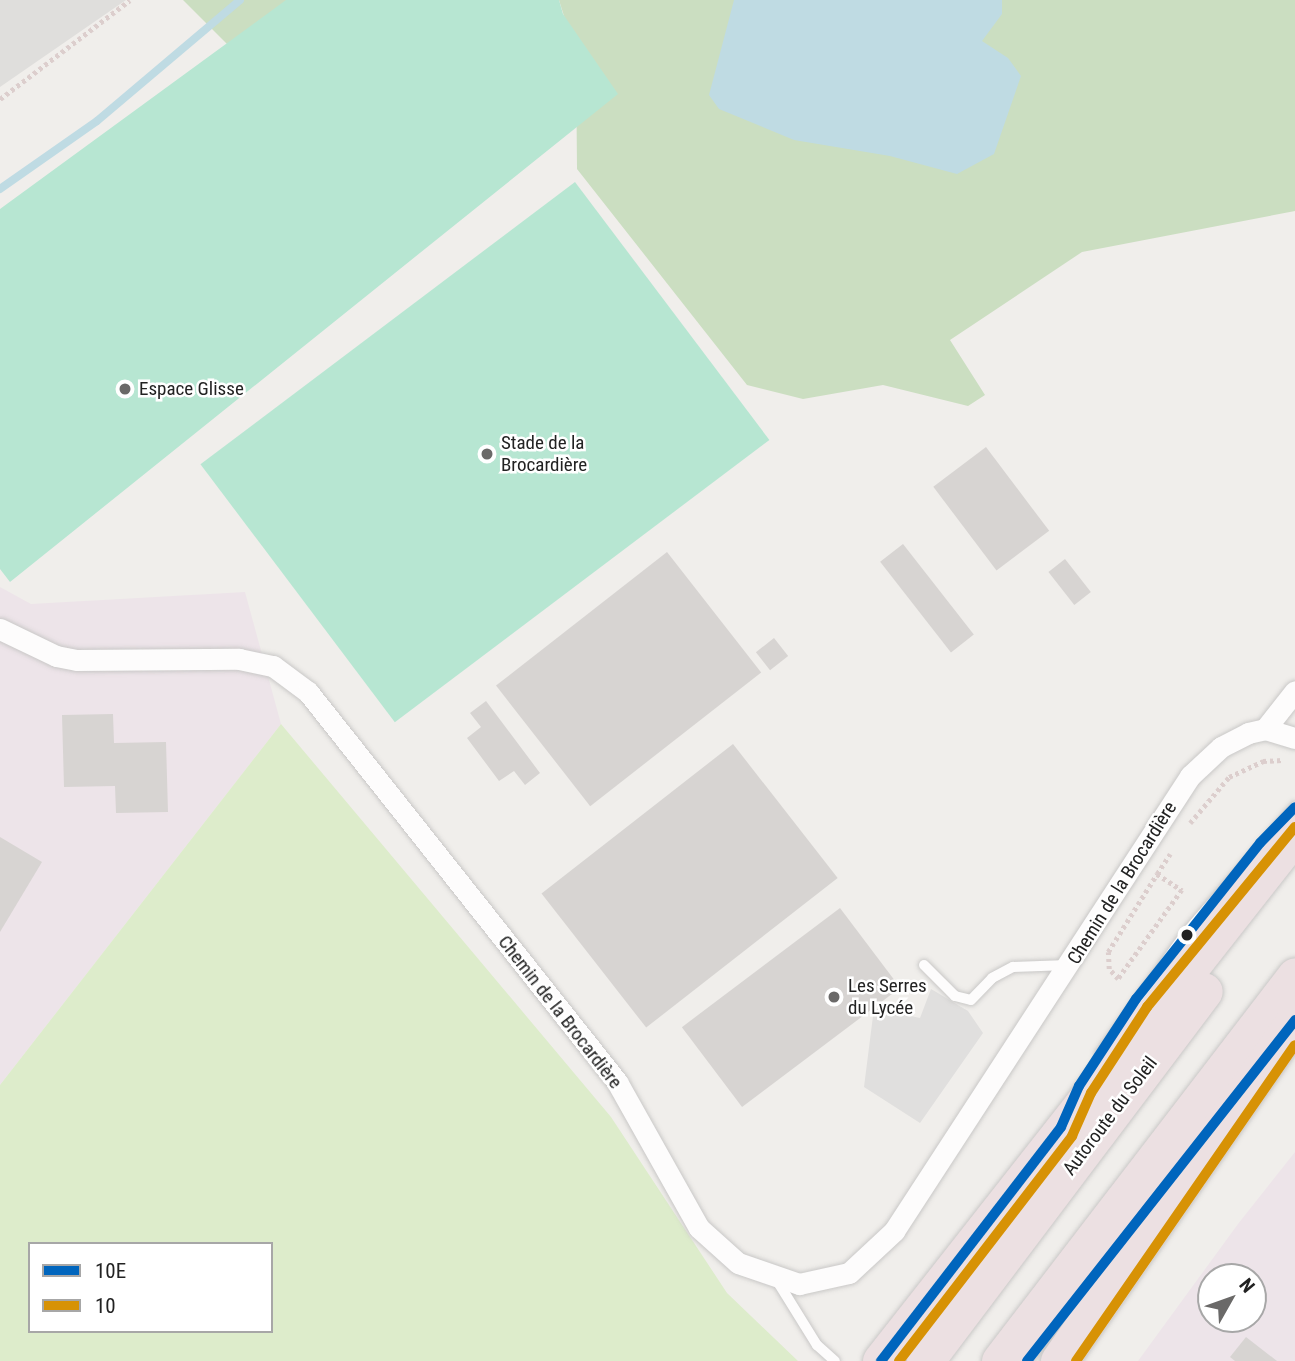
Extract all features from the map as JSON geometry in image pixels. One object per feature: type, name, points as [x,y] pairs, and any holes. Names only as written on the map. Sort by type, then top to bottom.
[{"type":"highway","points":[[881,1361],[1061,1127],[1295,834]]},
{"type":"highway","name":"Autoroute du Soleil","points":[[925,1361],[1295,870]]},
{"type":"highway","points":[[1000,1361],[1295,976]]},
{"type":"highway","points":[[1059,1361],[1286,1032]]},
{"type":"street","name":"Chemin de la Brocardière","points":[[0,629],[56,656],[77,660],[239,659],[273,666],[308,692],[617,1082],[699,1228],[738,1263],[776,1279],[799,1284],[849,1273],[877,1249],[933,1175],[1190,776],[1221,747],[1265,729]]},
{"type":"street","points":[[1295,691],[1265,729],[1295,738]]},
{"type":"lane","points":[[1061,1127],[1079,1086],[1136,999],[1260,843],[1295,807]]},
{"type":"lane","points":[[924,965],[946,990],[971,1000],[992,978],[1013,967],[1071,964]]},
{"type":"lane","points":[[1027,1361],[1286,1032]]},
{"type":"lane","points":[[776,1279],[817,1345],[835,1361]]},
{"type":"path","points":[[0,99],[130,0]]},
{"type":"path","points":[[1188,826],[1229,777],[1263,761],[1290,760]]},
{"type":"path","points":[[1157,874],[1182,890],[1118,979],[1109,969],[1108,952],[1175,845]]},
{"type":"shaded area","points":[[0,0],[126,0],[0,87]]},
{"type":"shaded area","points":[[0,587],[31,604],[245,592],[281,724],[0,1085]]},
{"type":"shaded area","points":[[931,989],[968,1011],[983,1033],[920,1123],[864,1087],[874,1008],[920,1018]]},
{"type":"shaded area","points":[[1295,1152],[1295,1361],[1138,1361],[1197,1280],[1197,1333],[1267,1333],[1267,1263],[1210,1263]]},
{"type":"green space","points":[[183,0],[353,0],[266,83]]},
{"type":"green space","name":"Espace Glisse","points":[[286,0],[559,0],[563,14],[618,94],[10,582],[0,569],[0,209]]},
{"type":"green space","points":[[559,0],[1295,0],[1295,211],[1082,252],[950,340],[985,395],[968,406],[883,385],[803,399],[747,385],[577,169],[576,55]]},
{"type":"green space","name":"Stade de la Brocardière","points":[[575,182],[769,440],[395,722],[200,464]]},
{"type":"green space","points":[[281,724],[611,1117],[727,1293],[798,1361],[0,1361],[0,1085]]},
{"type":"water","points":[[734,0],[1002,0],[1002,14],[982,41],[1008,58],[1021,76],[994,154],[957,174],[890,156],[794,140],[719,109],[709,95]]},
{"type":"building","points":[[986,447],[1049,531],[996,571],[933,487]]},
{"type":"building","points":[[903,544],[974,635],[951,652],[880,562]]},
{"type":"building","points":[[667,552],[761,673],[590,806],[496,686]]},
{"type":"building","points":[[1065,559],[1091,592],[1074,605],[1048,572]]},
{"type":"building","points":[[774,638],[788,656],[770,670],[756,652]]},
{"type":"building","points":[[486,701],[540,773],[525,785],[514,771],[499,781],[467,738],[481,727],[470,713]]},
{"type":"building","points":[[113,714],[114,743],[166,742],[168,812],[116,813],[115,786],[64,787],[62,715]]},
{"type":"building","points":[[733,744],[838,878],[646,1028],[542,894]]},
{"type":"building","points":[[0,837],[42,862],[0,932]]},
{"type":"building","points":[[840,908],[900,988],[742,1107],[682,1027]]},
{"type":"building","points":[[1246,1337],[1277,1361],[1235,1361],[1230,1357]]},
{"type":"waterway","points":[[0,189],[97,121],[240,0]]},
{"type":"transit line","name":"10E","points":[[881,1361],[1061,1127],[1079,1086],[1136,999],[1260,843],[1295,807]]},
{"type":"transit line","name":"10","points":[[899,1361],[1072,1136],[1091,1093],[1147,1007],[1295,827]]},
{"type":"transit line","name":"10E","points":[[1027,1361],[1295,1020]]},
{"type":"transit line","name":"10","points":[[1076,1361],[1295,1045]]},
{"type":"place","name":"Espace Glisse","points":[[125,389]]},
{"type":"place","name":"Stade de la Brocardière","points":[[487,454]]},
{"type":"place","name":"Les Serres du Lycée","points":[[834,997]]}]
